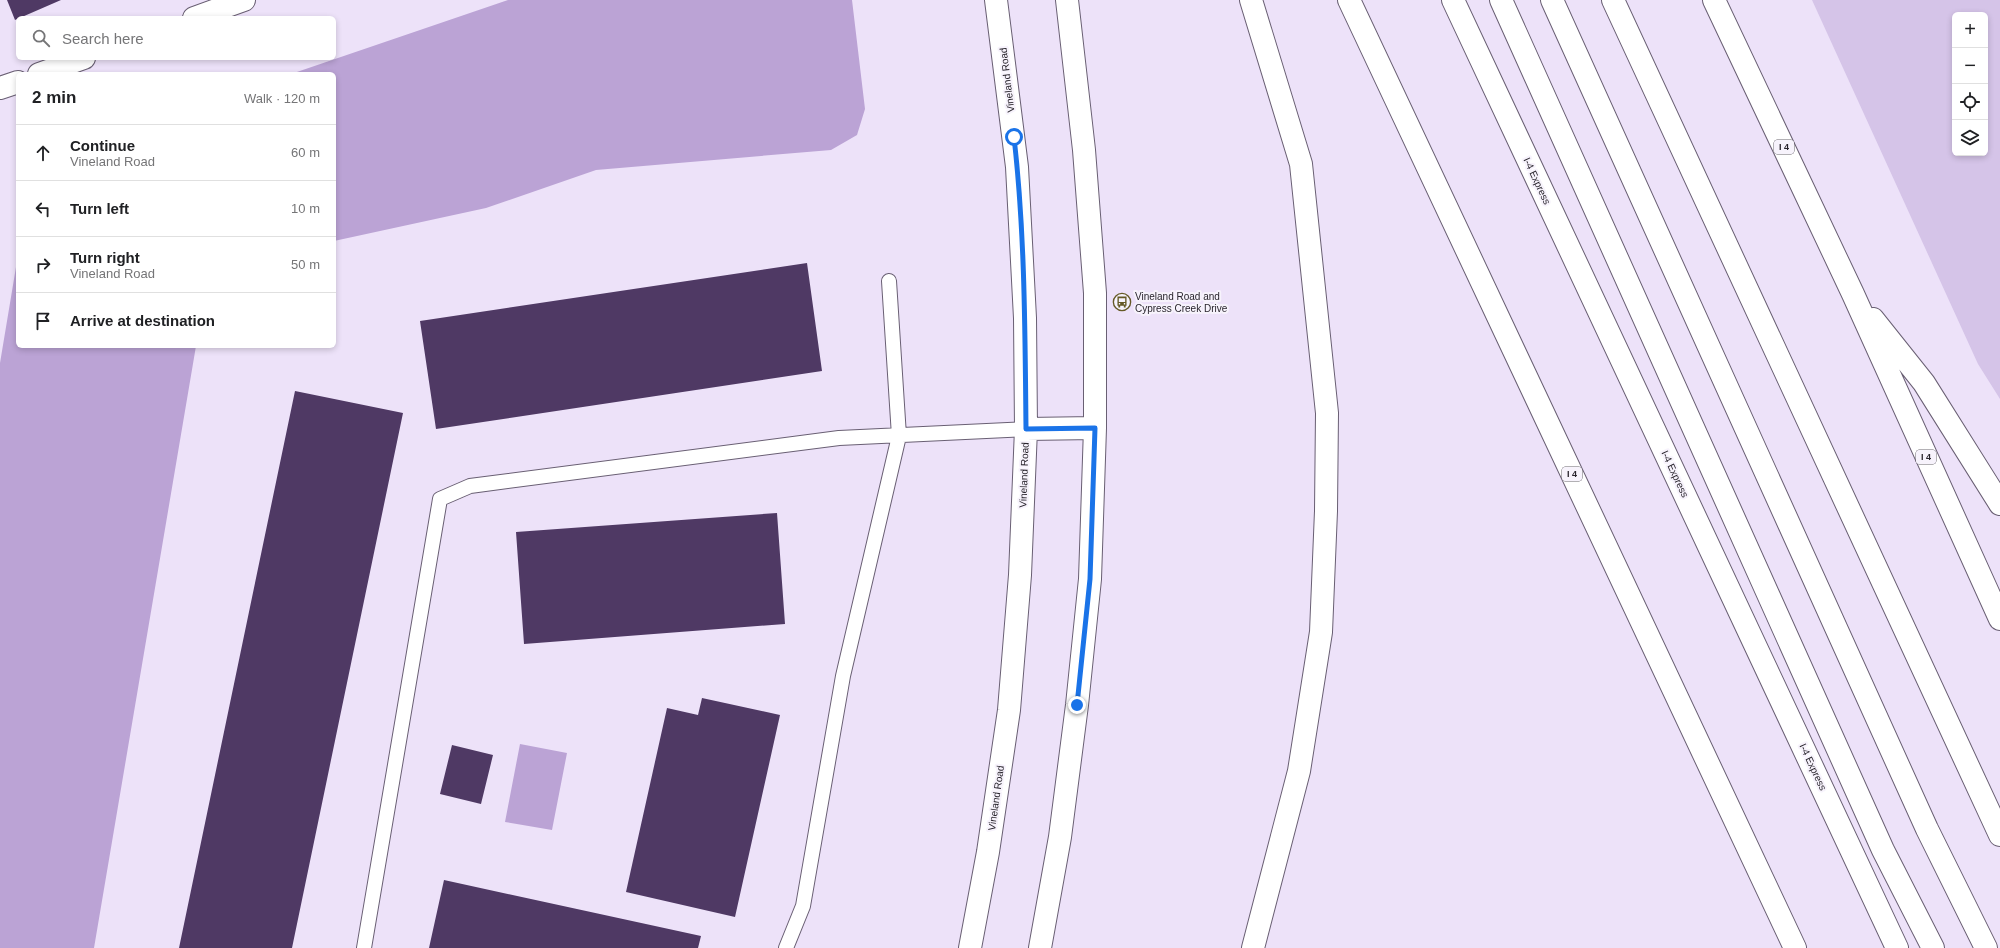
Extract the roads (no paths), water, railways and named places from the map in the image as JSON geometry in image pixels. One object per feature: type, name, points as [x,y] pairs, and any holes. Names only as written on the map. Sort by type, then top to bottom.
[{"type":"main road","points":[[200,16],[244,0]]},
{"type":"main road","name":"Vineland Road","points":[[970,948],[988,852],[1009,710],[1020,575],[1026,429],[1025,318],[1017,167],[996,0]]},
{"type":"main road","points":[[1040,948],[1060,837],[1077,705],[1090,579],[1095,428],[1094,293],[1084,150],[1067,0]]},
{"type":"main road","points":[[1251,0],[1301,164],[1327,413],[1326,511],[1321,632],[1299,771],[1253,948]]},
{"type":"main road","name":"I 4","points":[[1349,0],[1795,948]]},
{"type":"main road","name":"I-4 Express","points":[[1453,0],[1897,948]]},
{"type":"main road","points":[[1501,0],[1883,850],[1932,948]]},
{"type":"main road","points":[[1552,0],[1927,829],[1986,948]]},
{"type":"main road","points":[[1613,0],[2000,835]]},
{"type":"main road","name":"I 4","points":[[1714,0],[1853,294],[2000,619]]},
{"type":"main road","points":[[45,72],[78,60]]},
{"type":"main road","points":[[0,88],[16,83]]},
{"type":"main road","points":[[1853,294],[1924,383],[2000,504]]},
{"type":"main road","points":[[1026,429],[1095,428]]},
{"type":"lane","points":[[786,948],[803,906],[843,676],[899,436],[889,281]]},
{"type":"lane","points":[[364,948],[440,499],[470,486],[839,438],[1026,429]]},
{"type":"place","name":"Vineland Road and Cypress Creek Drive","points":[[1122,302]]}]
